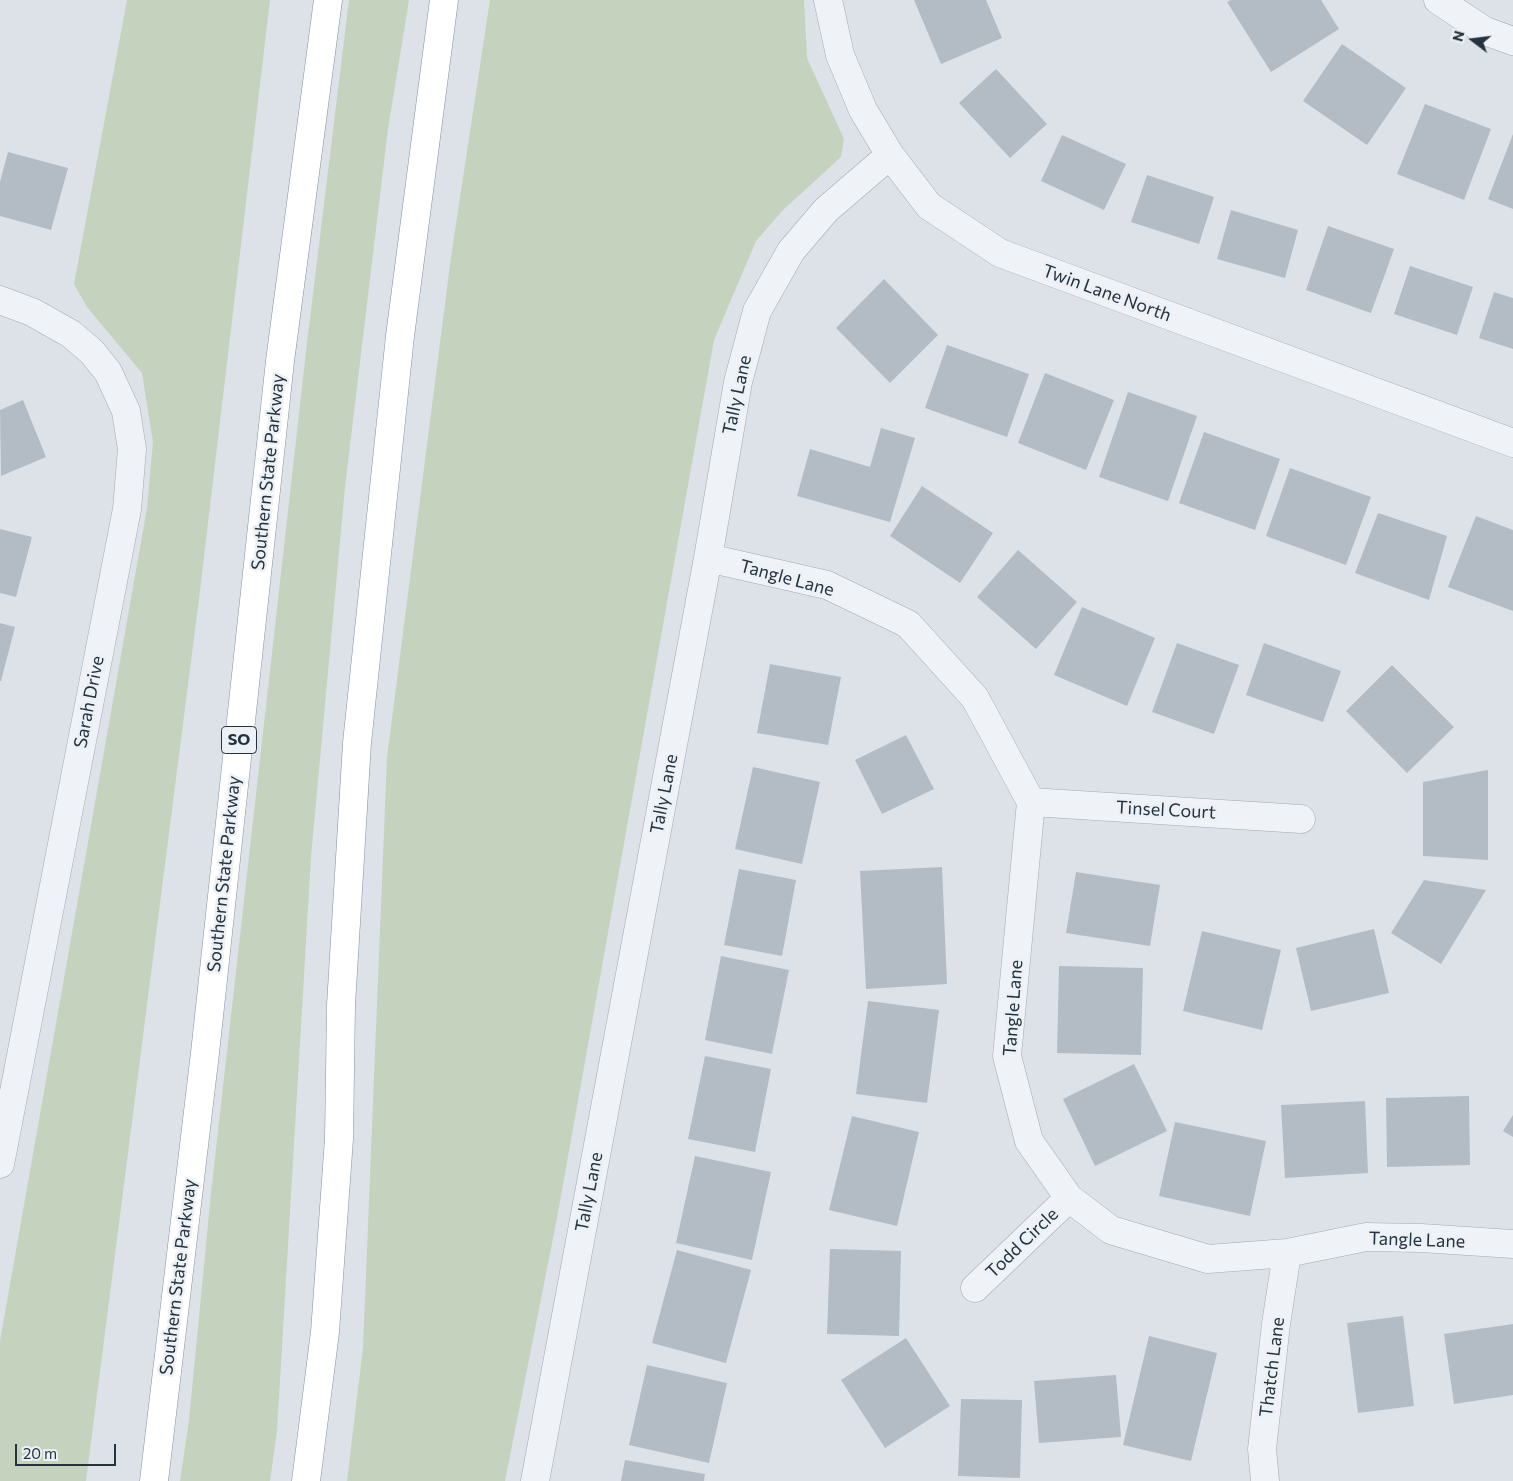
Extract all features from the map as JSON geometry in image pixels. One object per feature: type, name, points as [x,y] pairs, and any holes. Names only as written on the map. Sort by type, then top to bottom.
[{"type":"highway","name":"Southern State Parkway","points":[[154,1481],[206,1043],[280,361],[328,0]]},
{"type":"highway","points":[[306,1481],[324,1332],[339,1139],[341,1006],[357,743],[400,336],[444,0]]},
{"type":"street","name":"Twin Lane North","points":[[828,0],[840,55],[863,110],[890,155],[929,206],[1000,253],[1513,443]]},
{"type":"street","points":[[1438,0],[1485,31],[1513,41]]},
{"type":"street","name":"Tally Lane","points":[[535,1481],[708,558],[738,382],[757,311],[791,251],[826,210],[890,155]]},
{"type":"street","name":"Sarah Drive","points":[[0,300],[32,312],[71,334],[92,352],[108,372],[126,411],[132,449],[126,509],[0,1164]]},
{"type":"street","name":"Tangle Lane","points":[[708,558],[827,585],[908,624],[975,698],[1031,802],[1007,1056],[1029,1141],[1069,1198],[1111,1230],[1208,1259],[1287,1253],[1366,1237],[1421,1238],[1513,1244]]},
{"type":"street","name":"Tinsel Court","points":[[1031,802],[1301,819]]},
{"type":"street","name":"Todd Circle","points":[[975,1288],[1069,1198]]},
{"type":"street","name":"Thatch Lane","points":[[1265,1481],[1262,1449],[1276,1324],[1287,1253]]},
{"type":"green space","points":[[127,0],[270,0],[199,599],[86,1481],[0,1481],[0,1341],[147,508],[153,442],[142,373],[87,307],[74,284]]},
{"type":"green space","points":[[349,0],[409,0],[388,129],[345,487],[311,857],[277,1431],[270,1481],[180,1481],[189,1420],[211,1193],[307,343]]},
{"type":"green space","points":[[490,0],[804,0],[807,58],[844,139],[841,157],[783,210],[756,241],[714,340],[557,1218],[505,1481],[347,1481],[363,1348],[387,758],[451,257]]},
{"type":"building","points":[[914,0],[986,0],[1002,38],[941,64]]},
{"type":"building","points":[[1231,0],[1321,0],[1339,29],[1271,72],[1227,2]]},
{"type":"building","points":[[1342,44],[1406,88],[1367,145],[1303,101]]},
{"type":"building","points":[[996,69],[1047,124],[1010,158],[959,103]]},
{"type":"building","points":[[1425,104],[1491,129],[1464,200],[1397,174]]},
{"type":"building","points":[[1513,134],[1513,209],[1488,199]]},
{"type":"building","points":[[1062,135],[1126,164],[1104,210],[1041,181]]},
{"type":"building","points":[[8,152],[68,168],[51,230],[0,216],[0,182]]},
{"type":"building","points":[[1147,175],[1214,197],[1199,244],[1131,222]]},
{"type":"building","points":[[1231,210],[1298,230],[1285,278],[1217,259]]},
{"type":"building","points":[[1328,226],[1394,249],[1371,313],[1306,290]]},
{"type":"building","points":[[1410,266],[1473,287],[1457,335],[1394,314]]},
{"type":"building","points":[[884,279],[938,335],[890,383],[836,328]]},
{"type":"building","points":[[1494,292],[1513,298],[1513,349],[1479,338]]},
{"type":"building","points":[[947,345],[1029,374],[1007,437],[925,408]]},
{"type":"building","points":[[1045,373],[1114,400],[1086,470],[1018,443]]},
{"type":"building","points":[[1128,392],[1197,416],[1168,501],[1099,477]]},
{"type":"building","points":[[23,400],[46,457],[1,476],[0,410]]},
{"type":"building","points":[[881,428],[915,438],[890,522],[797,496],[810,449],[870,467]]},
{"type":"building","points":[[1204,432],[1280,459],[1255,530],[1179,503]]},
{"type":"building","points":[[1290,468],[1371,497],[1346,565],[1266,536]]},
{"type":"building","points":[[922,486],[993,533],[960,583],[890,536]]},
{"type":"building","points":[[1378,513],[1447,536],[1429,600],[1355,573]]},
{"type":"building","points":[[1476,516],[1513,530],[1513,611],[1448,587]]},
{"type":"building","points":[[0,529],[32,537],[16,597],[0,593]]},
{"type":"building","points":[[1018,550],[1077,602],[1036,649],[977,597]]},
{"type":"building","points":[[1082,607],[1155,638],[1127,706],[1054,675]]},
{"type":"building","points":[[0,623],[15,627],[1,681],[0,681]]},
{"type":"building","points":[[1177,643],[1239,665],[1214,734],[1152,712]]},
{"type":"building","points":[[1264,643],[1341,671],[1323,722],[1246,695]]},
{"type":"building","points":[[770,664],[841,677],[828,745],[757,733]]},
{"type":"building","points":[[1392,665],[1454,727],[1407,773],[1346,711]]},
{"type":"building","points":[[906,735],[934,789],[882,814],[855,760]]},
{"type":"building","points":[[753,767],[820,782],[802,864],[735,849]]},
{"type":"building","points":[[1488,770],[1488,860],[1423,856],[1423,782]]},
{"type":"building","points":[[942,867],[947,984],[866,989],[860,871]]},
{"type":"building","points":[[739,869],[796,880],[782,956],[724,945]]},
{"type":"building","points":[[1076,872],[1160,885],[1150,946],[1066,933]]},
{"type":"building","points":[[1424,880],[1486,890],[1441,964],[1391,933]]},
{"type":"building","points":[[1374,929],[1389,993],[1311,1011],[1296,948]]},
{"type":"building","points":[[1202,931],[1281,950],[1262,1030],[1183,1011]]},
{"type":"building","points":[[721,956],[789,970],[772,1054],[705,1040]]},
{"type":"building","points":[[1059,966],[1143,968],[1141,1055],[1057,1053]]},
{"type":"building","points":[[868,1001],[939,1010],[927,1103],[856,1094]]},
{"type":"building","points":[[705,1056],[771,1069],[755,1152],[688,1139]]},
{"type":"building","points":[[1134,1064],[1167,1131],[1095,1166],[1063,1099]]},
{"type":"building","points":[[1469,1096],[1470,1165],[1387,1167],[1386,1098]]},
{"type":"building","points":[[1365,1101],[1368,1173],[1285,1178],[1281,1105]]},
{"type":"building","points":[[1513,1115],[1513,1137],[1503,1131]]},
{"type":"building","points":[[852,1116],[919,1132],[897,1226],[829,1210]]},
{"type":"building","points":[[1175,1122],[1266,1141],[1250,1216],[1159,1196]]},
{"type":"building","points":[[695,1156],[771,1172],[752,1260],[676,1243]]},
{"type":"building","points":[[830,1249],[901,1251],[899,1336],[827,1334]]},
{"type":"building","points":[[677,1250],[751,1270],[726,1363],[652,1343]]},
{"type":"building","points":[[1403,1316],[1414,1406],[1358,1413],[1347,1323]]},
{"type":"building","points":[[1513,1324],[1513,1395],[1454,1404],[1444,1334]]},
{"type":"building","points":[[1149,1336],[1217,1353],[1191,1461],[1123,1445]]},
{"type":"building","points":[[906,1338],[950,1406],[885,1448],[841,1380]]},
{"type":"building","points":[[647,1365],[727,1383],[709,1463],[629,1445]]},
{"type":"building","points":[[1116,1375],[1121,1437],[1039,1443],[1034,1381]]},
{"type":"building","points":[[961,1399],[1022,1400],[1020,1478],[958,1476]]},
{"type":"building","points":[[625,1460],[705,1474],[704,1481],[621,1481]]}]
